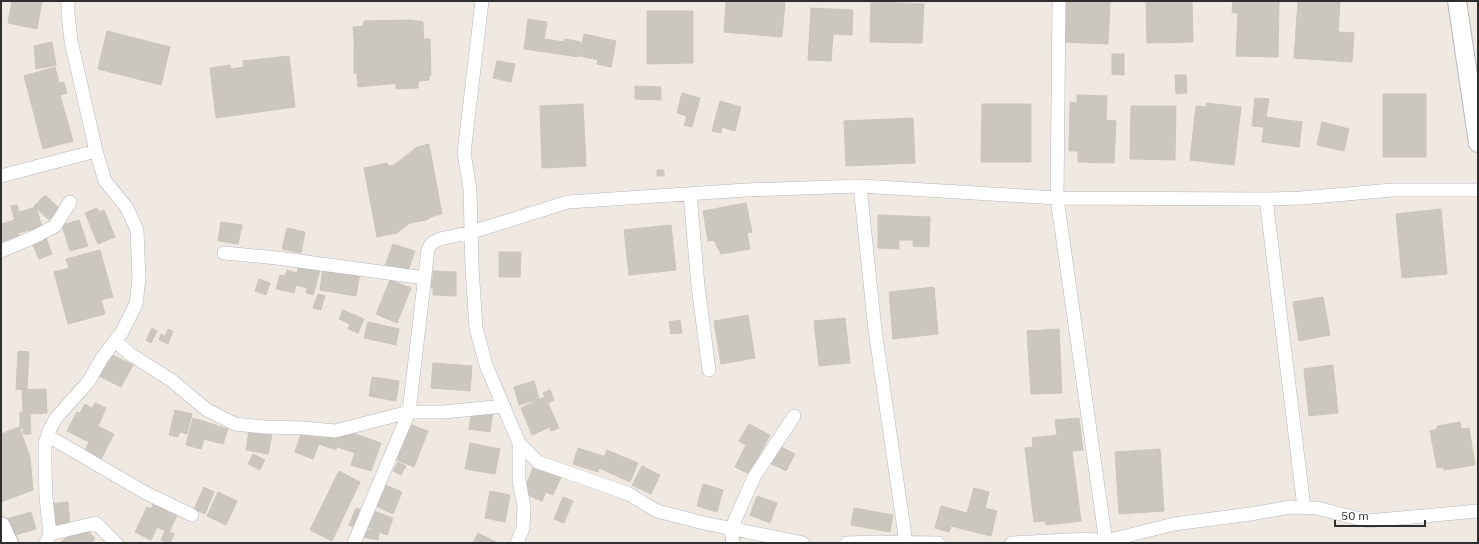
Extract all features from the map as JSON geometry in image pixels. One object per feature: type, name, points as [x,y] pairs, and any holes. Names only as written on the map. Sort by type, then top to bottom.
[{"type":"street","points":[[68,1],[71,41],[96,151],[105,181],[127,208],[137,230],[140,279],[136,304],[122,332],[102,358],[89,381],[56,418],[45,444],[48,538],[96,523],[116,543]]},
{"type":"street","points":[[482,1],[464,153],[470,188],[476,328],[486,365],[519,443],[519,480],[524,507],[523,528],[516,543]]},
{"type":"street","points":[[1059,1],[1057,198],[1106,542]]},
{"type":"street","points":[[1457,1],[1478,143]]},
{"type":"street","points":[[1,176],[96,151]]},
{"type":"street","points":[[860,186],[875,330],[906,543]]},
{"type":"street","points":[[354,543],[409,412],[426,278],[428,250],[432,243],[440,238],[472,232],[568,202],[746,190],[860,186],[1057,198],[1266,199],[1301,198],[1392,190],[1478,190]]},
{"type":"street","points":[[690,194],[698,286],[709,370]]},
{"type":"street","points":[[1266,199],[1304,507]]},
{"type":"street","points":[[1,252],[55,226],[70,202]]},
{"type":"street","points":[[224,253],[426,278]]},
{"type":"street","points":[[115,341],[130,354],[171,380],[207,410],[235,424],[334,431],[409,412],[444,412],[504,406]]},
{"type":"street","points":[[733,543],[730,529],[754,477],[794,416]]},
{"type":"street","points":[[48,436],[146,493],[192,514]]},
{"type":"street","points":[[519,443],[538,462],[629,494],[657,511],[730,529],[803,543]]},
{"type":"street","points":[[1012,543],[1087,540],[1106,542],[1174,524],[1291,507],[1316,508],[1368,521],[1478,511]]},
{"type":"street","points":[[847,543],[938,543]]},
{"type":"building","points":[[12,1],[42,1],[37,29],[8,23]]},
{"type":"building","points":[[726,1],[785,2],[782,37],[724,32]]},
{"type":"building","points":[[1066,1],[1110,1],[1108,44],[1064,42]]},
{"type":"building","points":[[1146,1],[1192,1],[1193,42],[1147,43]]},
{"type":"building","points":[[1233,1],[1279,1],[1278,57],[1236,56],[1238,13],[1232,13]]},
{"type":"building","points":[[1298,1],[1340,1],[1338,32],[1354,33],[1352,62],[1294,58]]},
{"type":"building","points":[[871,2],[924,4],[922,43],[870,42]]},
{"type":"building","points":[[811,8],[853,10],[852,35],[833,34],[831,61],[808,60]]},
{"type":"building","points":[[647,11],[693,11],[693,63],[647,64]]},
{"type":"building","points":[[528,19],[547,22],[544,39],[565,42],[565,39],[581,42],[579,57],[524,49]]},
{"type":"building","points":[[411,20],[423,22],[424,49],[430,53],[429,80],[358,87],[353,27],[363,26],[364,21]]},
{"type":"building","points":[[107,31],[170,47],[161,85],[98,69]]},
{"type":"building","points":[[414,31],[414,39],[430,39],[431,75],[418,76],[418,88],[396,89],[396,83],[388,83],[388,78],[367,79],[364,73],[354,73],[354,45],[367,44],[367,35],[380,35],[380,39],[399,38],[398,32]]},
{"type":"building","points":[[584,34],[616,41],[611,67],[597,64],[598,60],[580,56]]},
{"type":"building","points":[[52,42],[56,65],[36,69],[34,46]]},
{"type":"building","points":[[1112,54],[1124,54],[1124,75],[1112,74]]},
{"type":"building","points":[[289,56],[295,107],[216,118],[210,68],[230,65],[231,69],[244,67],[243,61]]},
{"type":"building","points":[[497,61],[515,64],[511,82],[493,78]]},
{"type":"building","points":[[55,67],[59,83],[64,82],[67,93],[60,95],[73,141],[43,149],[24,76]]},
{"type":"building","points":[[1175,75],[1186,75],[1187,93],[1176,94]]},
{"type":"building","points":[[635,86],[661,87],[661,100],[635,99]]},
{"type":"building","points":[[682,93],[700,98],[692,127],[684,125],[687,116],[677,113]]},
{"type":"building","points":[[1383,94],[1426,94],[1426,157],[1383,157]]},
{"type":"building","points":[[1077,95],[1107,96],[1106,120],[1116,121],[1114,163],[1078,162],[1078,151],[1069,151],[1070,102],[1077,103]]},
{"type":"building","points":[[1255,98],[1269,99],[1266,117],[1302,122],[1299,147],[1262,142],[1264,127],[1252,126]]},
{"type":"building","points":[[720,101],[741,107],[735,131],[722,127],[721,133],[712,131]]},
{"type":"building","points":[[1207,103],[1241,107],[1234,165],[1190,160],[1196,106],[1206,107]]},
{"type":"building","points":[[583,104],[586,166],[542,168],[540,106]]},
{"type":"building","points":[[982,104],[1031,104],[1031,162],[981,162]]},
{"type":"building","points":[[1131,106],[1176,106],[1175,160],[1130,159]]},
{"type":"building","points":[[913,118],[915,163],[846,166],[844,121]]},
{"type":"building","points":[[1322,122],[1349,129],[1344,151],[1317,145]]},
{"type":"building","points":[[429,144],[442,214],[433,216],[426,220],[410,223],[397,233],[377,237],[364,168],[387,163],[389,166],[394,165],[417,147]]},
{"type":"building","points":[[657,170],[664,170],[664,176],[657,176]]},
{"type":"building","points":[[45,195],[60,209],[49,220],[34,206]]},
{"type":"building","points":[[746,203],[752,232],[747,233],[750,249],[721,254],[714,240],[708,241],[703,211]]},
{"type":"building","points":[[17,205],[19,212],[36,207],[42,227],[18,233],[11,206]]},
{"type":"building","points":[[97,208],[99,212],[104,210],[115,237],[98,244],[85,213]]},
{"type":"building","points":[[1441,209],[1447,274],[1402,278],[1396,214]]},
{"type":"building","points":[[878,215],[930,217],[929,247],[913,246],[913,240],[899,240],[899,249],[878,248]]},
{"type":"building","points":[[14,220],[19,236],[1,242],[1,221],[2,224]]},
{"type":"building","points":[[79,220],[88,246],[70,251],[62,225]]},
{"type":"building","points":[[221,222],[242,225],[238,244],[218,241]]},
{"type":"building","points":[[671,225],[676,270],[629,275],[624,230]]},
{"type":"building","points":[[287,228],[305,232],[301,253],[282,249]]},
{"type":"building","points":[[44,232],[52,254],[39,259],[30,238]]},
{"type":"building","points":[[393,244],[415,251],[407,274],[385,266]]},
{"type":"building","points":[[100,250],[113,297],[101,300],[105,314],[68,324],[54,272],[69,268],[66,259]]},
{"type":"building","points":[[499,252],[521,252],[520,277],[499,277]]},
{"type":"building","points":[[299,264],[320,270],[313,295],[306,293],[307,288],[296,285],[294,293],[276,289],[280,275],[285,276],[287,270],[297,273]]},
{"type":"building","points":[[323,267],[360,273],[356,296],[320,290]]},
{"type":"building","points":[[433,271],[456,272],[456,296],[433,295],[433,287],[429,287],[429,278],[433,278]]},
{"type":"building","points":[[259,279],[270,283],[266,295],[255,291]]},
{"type":"building","points":[[390,280],[411,288],[397,323],[376,314]]},
{"type":"building","points":[[934,287],[938,334],[893,339],[889,292]]},
{"type":"building","points":[[318,294],[325,296],[321,310],[313,308]]},
{"type":"building","points":[[1323,297],[1330,335],[1299,341],[1293,302]]},
{"type":"building","points":[[343,310],[364,319],[358,333],[348,329],[350,324],[339,319]]},
{"type":"building","points":[[748,315],[755,358],[721,364],[714,321]]},
{"type":"building","points":[[845,318],[850,363],[819,366],[814,321]]},
{"type":"building","points":[[680,320],[682,333],[671,334],[669,322]]},
{"type":"building","points":[[368,322],[399,329],[396,345],[364,338]]},
{"type":"building","points":[[152,328],[157,331],[151,343],[146,340]]},
{"type":"building","points":[[168,329],[173,331],[168,344],[159,340],[161,334],[165,336]]},
{"type":"building","points":[[1059,329],[1062,393],[1031,394],[1027,331]]},
{"type":"building","points":[[18,351],[29,352],[27,390],[16,389]]},
{"type":"building","points":[[110,354],[133,365],[121,387],[99,376]]},
{"type":"building","points":[[433,363],[472,366],[470,391],[431,388]]},
{"type":"building","points":[[1333,365],[1338,413],[1309,416],[1304,369]]},
{"type":"building","points":[[372,377],[399,381],[396,401],[369,396]]},
{"type":"building","points":[[534,381],[539,399],[519,405],[514,387]]},
{"type":"building","points":[[46,389],[47,413],[30,414],[31,434],[23,434],[23,428],[20,429],[20,412],[23,412],[22,390]]},
{"type":"building","points":[[550,390],[554,400],[548,403],[559,428],[551,431],[550,427],[532,435],[521,408],[545,397],[543,393]]},
{"type":"building","points":[[95,403],[106,408],[98,426],[114,434],[101,459],[85,451],[89,442],[67,431],[77,412],[80,413],[85,404],[92,408]]},
{"type":"building","points":[[472,408],[493,410],[490,432],[469,429]]},
{"type":"building","points":[[175,410],[192,414],[187,434],[180,432],[178,437],[169,435]]},
{"type":"building","points":[[193,418],[228,429],[223,444],[204,439],[201,449],[186,445]]},
{"type":"building","points":[[1079,418],[1083,450],[1072,451],[1081,521],[1046,525],[1045,521],[1034,522],[1025,448],[1033,447],[1032,438],[1057,435],[1055,420]]},
{"type":"building","points":[[404,422],[428,431],[414,467],[390,457]]},
{"type":"building","points":[[1460,422],[1461,429],[1469,428],[1475,465],[1444,470],[1443,467],[1437,468],[1430,431],[1437,429],[1437,426]]},
{"type":"building","points":[[749,424],[770,435],[749,474],[735,467],[746,445],[739,441]]},
{"type":"building","points":[[19,427],[30,457],[33,490],[1,502],[1,434]]},
{"type":"building","points":[[303,428],[342,433],[336,450],[319,444],[313,459],[295,452]]},
{"type":"building","points":[[344,430],[381,443],[371,471],[351,465],[355,453],[338,447]]},
{"type":"building","points":[[249,431],[272,435],[268,454],[246,450]]},
{"type":"building","points":[[470,443],[500,449],[495,474],[465,469]]},
{"type":"building","points":[[779,446],[795,454],[786,471],[770,463]]},
{"type":"building","points":[[578,448],[603,456],[598,472],[573,464]]},
{"type":"building","points":[[1160,449],[1164,511],[1119,514],[1115,452]]},
{"type":"building","points":[[607,450],[638,463],[630,482],[599,468]]},
{"type":"building","points":[[253,454],[265,460],[260,470],[248,464]]},
{"type":"building","points":[[398,462],[406,466],[401,475],[393,471]]},
{"type":"building","points":[[535,463],[562,475],[553,495],[546,492],[542,501],[523,493]]},
{"type":"building","points":[[642,466],[660,475],[651,494],[632,485]]},
{"type":"building","points":[[339,471],[360,482],[332,541],[310,530]]},
{"type":"building","points":[[383,484],[402,492],[393,514],[374,505]]},
{"type":"building","points":[[703,484],[723,490],[717,512],[697,506]]},
{"type":"building","points":[[204,487],[214,492],[205,514],[194,509]]},
{"type":"building","points":[[974,488],[989,492],[985,508],[997,511],[991,536],[951,526],[949,532],[935,528],[941,506],[967,513]]},
{"type":"building","points":[[490,491],[510,495],[505,522],[485,518]]},
{"type":"building","points":[[218,492],[237,501],[226,525],[207,516]]},
{"type":"building","points":[[757,496],[777,503],[770,523],[750,515]]},
{"type":"building","points":[[563,497],[573,501],[564,523],[554,519]]},
{"type":"building","points":[[68,502],[70,525],[52,527],[49,504]]},
{"type":"building","points":[[154,502],[178,513],[169,532],[174,534],[170,543],[161,540],[165,531],[157,527],[151,540],[135,532],[147,507],[151,509]]},
{"type":"building","points":[[356,508],[366,512],[359,529],[349,525]]},
{"type":"building","points":[[854,508],[893,515],[890,532],[851,525]]},
{"type":"building","points":[[371,510],[393,518],[387,535],[364,526]]},
{"type":"building","points":[[31,512],[36,529],[12,536],[7,519]]},
{"type":"building","points":[[87,529],[95,539],[91,543],[60,543],[76,530]]},
{"type":"building","points":[[365,529],[379,532],[378,540],[363,537]]},
{"type":"building","points":[[478,533],[498,543],[473,543]]}]
